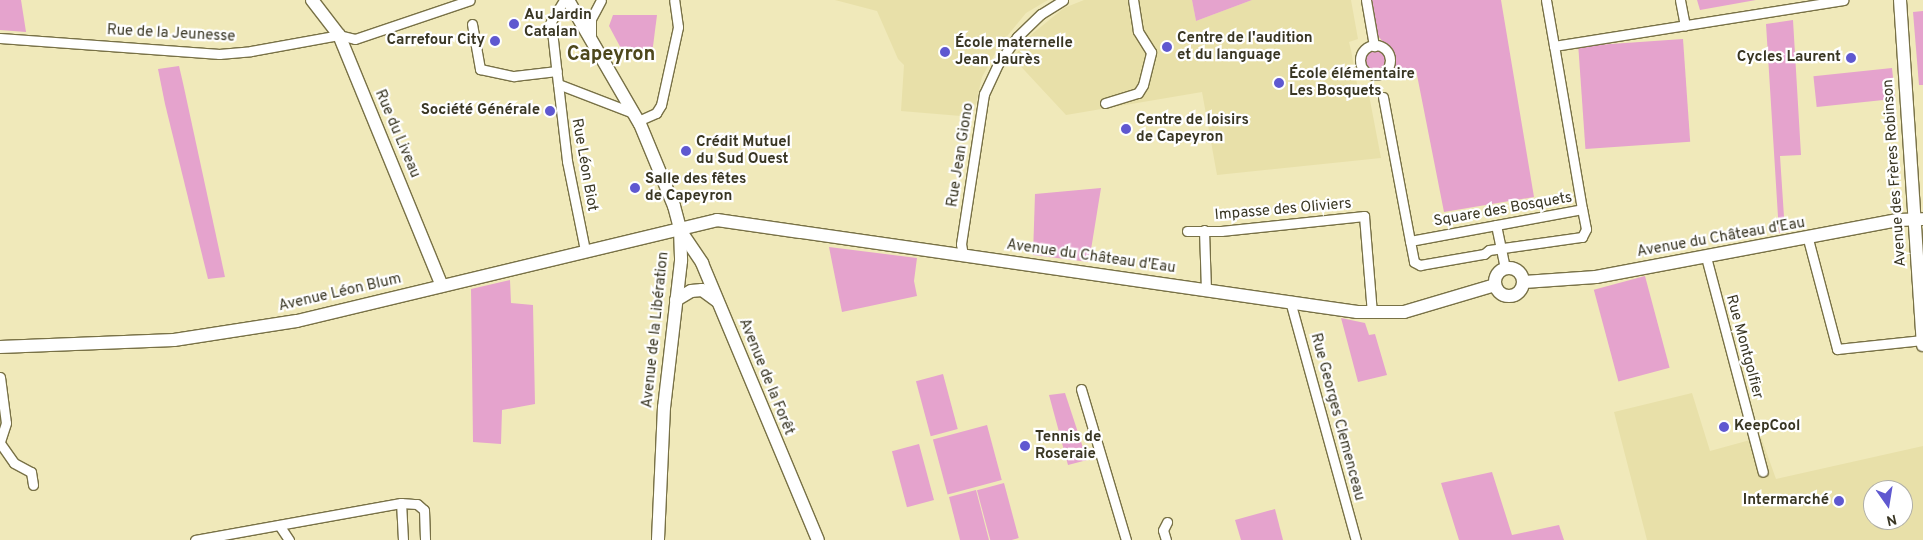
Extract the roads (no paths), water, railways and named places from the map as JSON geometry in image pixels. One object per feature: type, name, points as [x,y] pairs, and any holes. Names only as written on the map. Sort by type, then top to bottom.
[{"type":"street","name":"Rue du Liveau","points":[[312,0],[339,35],[442,286]]},
{"type":"street","name":"Rue de la Jeunesse","points":[[0,38],[219,54],[339,35],[356,39],[470,0]]},
{"type":"street","name":"Avenue de la Libération","points":[[566,0],[592,40],[636,117],[674,206],[680,229],[676,300],[664,407],[658,540]]},
{"type":"street","name":"Rue Léon Biot","points":[[566,0],[551,22],[567,161],[585,250]]},
{"type":"street","points":[[592,40],[591,19],[601,0]]},
{"type":"street","points":[[558,84],[636,117],[656,113],[661,105],[678,27],[674,0]]},
{"type":"street","name":"Rue Jean Giono","points":[[963,255],[964,225],[984,94],[998,64],[1016,37],[1041,14],[1063,0]]},
{"type":"street","points":[[1106,102],[1138,93],[1143,85],[1151,52],[1138,31],[1133,0]]},
{"type":"street","points":[[1366,0],[1374,46]]},
{"type":"street","name":"Square des Bosquets","points":[[1410,241],[1582,209],[1546,0]]},
{"type":"street","points":[[1680,0],[1685,26]]},
{"type":"street","points":[[1554,46],[1843,0]]},
{"type":"street","name":"Avenue des Frères Robinson","points":[[1900,0],[1919,219],[1923,345]]},
{"type":"street","points":[[472,24],[480,69],[514,76],[557,71]]},
{"type":"street","points":[[1383,97],[1414,262],[1420,265],[1500,248],[1582,237],[1586,229],[1582,209]]},
{"type":"street","name":"Impasse des Oliviers","points":[[1187,230],[1364,216],[1372,313]]},
{"type":"street","name":"Avenue du Château d'Eau","points":[[1524,282],[1596,277],[1808,239],[1898,220],[1919,219]]},
{"type":"street","name":"Avenue du Château d'Eau","points":[[680,229],[717,220],[1372,313],[1423,308],[1495,286]]},
{"type":"street","points":[[1496,225],[1505,268]]},
{"type":"street","name":"Avenue Léon Blum","points":[[0,347],[174,340],[297,322],[585,250],[680,229]]},
{"type":"street","name":"Avenue de la Forêt","points":[[680,229],[702,263],[818,540]]},
{"type":"street","name":"Impasse des Oliviers","points":[[1204,230],[1206,289]]},
{"type":"street","points":[[1808,239],[1837,349],[1923,340]]},
{"type":"street","name":"Rue Montgolfier","points":[[1706,257],[1763,472]]},
{"type":"street","points":[[1505,268],[1518,270],[1524,282],[1521,291],[1509,296],[1500,294],[1495,286],[1497,273],[1505,268]]},
{"type":"street","points":[[676,300],[691,291],[702,290],[719,303]]},
{"type":"street","name":"Rue Georges Clemenceau","points":[[1290,301],[1356,540]]},
{"type":"street","points":[[0,377],[6,416],[0,442],[14,463],[31,472],[33,485]]},
{"type":"street","points":[[1081,389],[1126,540]]},
{"type":"street","points":[[401,504],[403,540]]},
{"type":"street","points":[[195,540],[401,504],[417,504],[424,510],[425,540]]},
{"type":"street","points":[[1166,540],[1163,530],[1167,522]]},
{"type":"street","points":[[279,525],[289,540]]},
{"type":"place","name":"Au Jardin Catalan","points":[[514,24]]},
{"type":"place","name":"Carrefour City","points":[[495,41]]},
{"type":"place","name":"Centre de l'audition et du language","points":[[1167,47]]},
{"type":"place","name":"École maternelle Jean Jaurès","points":[[945,52]]},
{"type":"place","name":"Cycles Laurent","points":[[1851,58]]},
{"type":"place","name":"École élémentaire Les Bosquets","points":[[1279,83]]},
{"type":"place","name":"Société Générale","points":[[550,111]]},
{"type":"place","name":"Centre de loisirs de Capeyron","points":[[1126,129]]},
{"type":"place","name":"Crédit Mutuel du Sud Ouest","points":[[686,151]]},
{"type":"place","name":"Salle des fêtes de Capeyron","points":[[635,188]]},
{"type":"place","name":"KeepCool","points":[[1724,427]]},
{"type":"place","name":"Tennis de Roseraie","points":[[1025,446]]},
{"type":"place","name":"Intermarché","points":[[1839,501]]},
{"type":"district","name":"Capeyron","points":[[611,55]]}]
